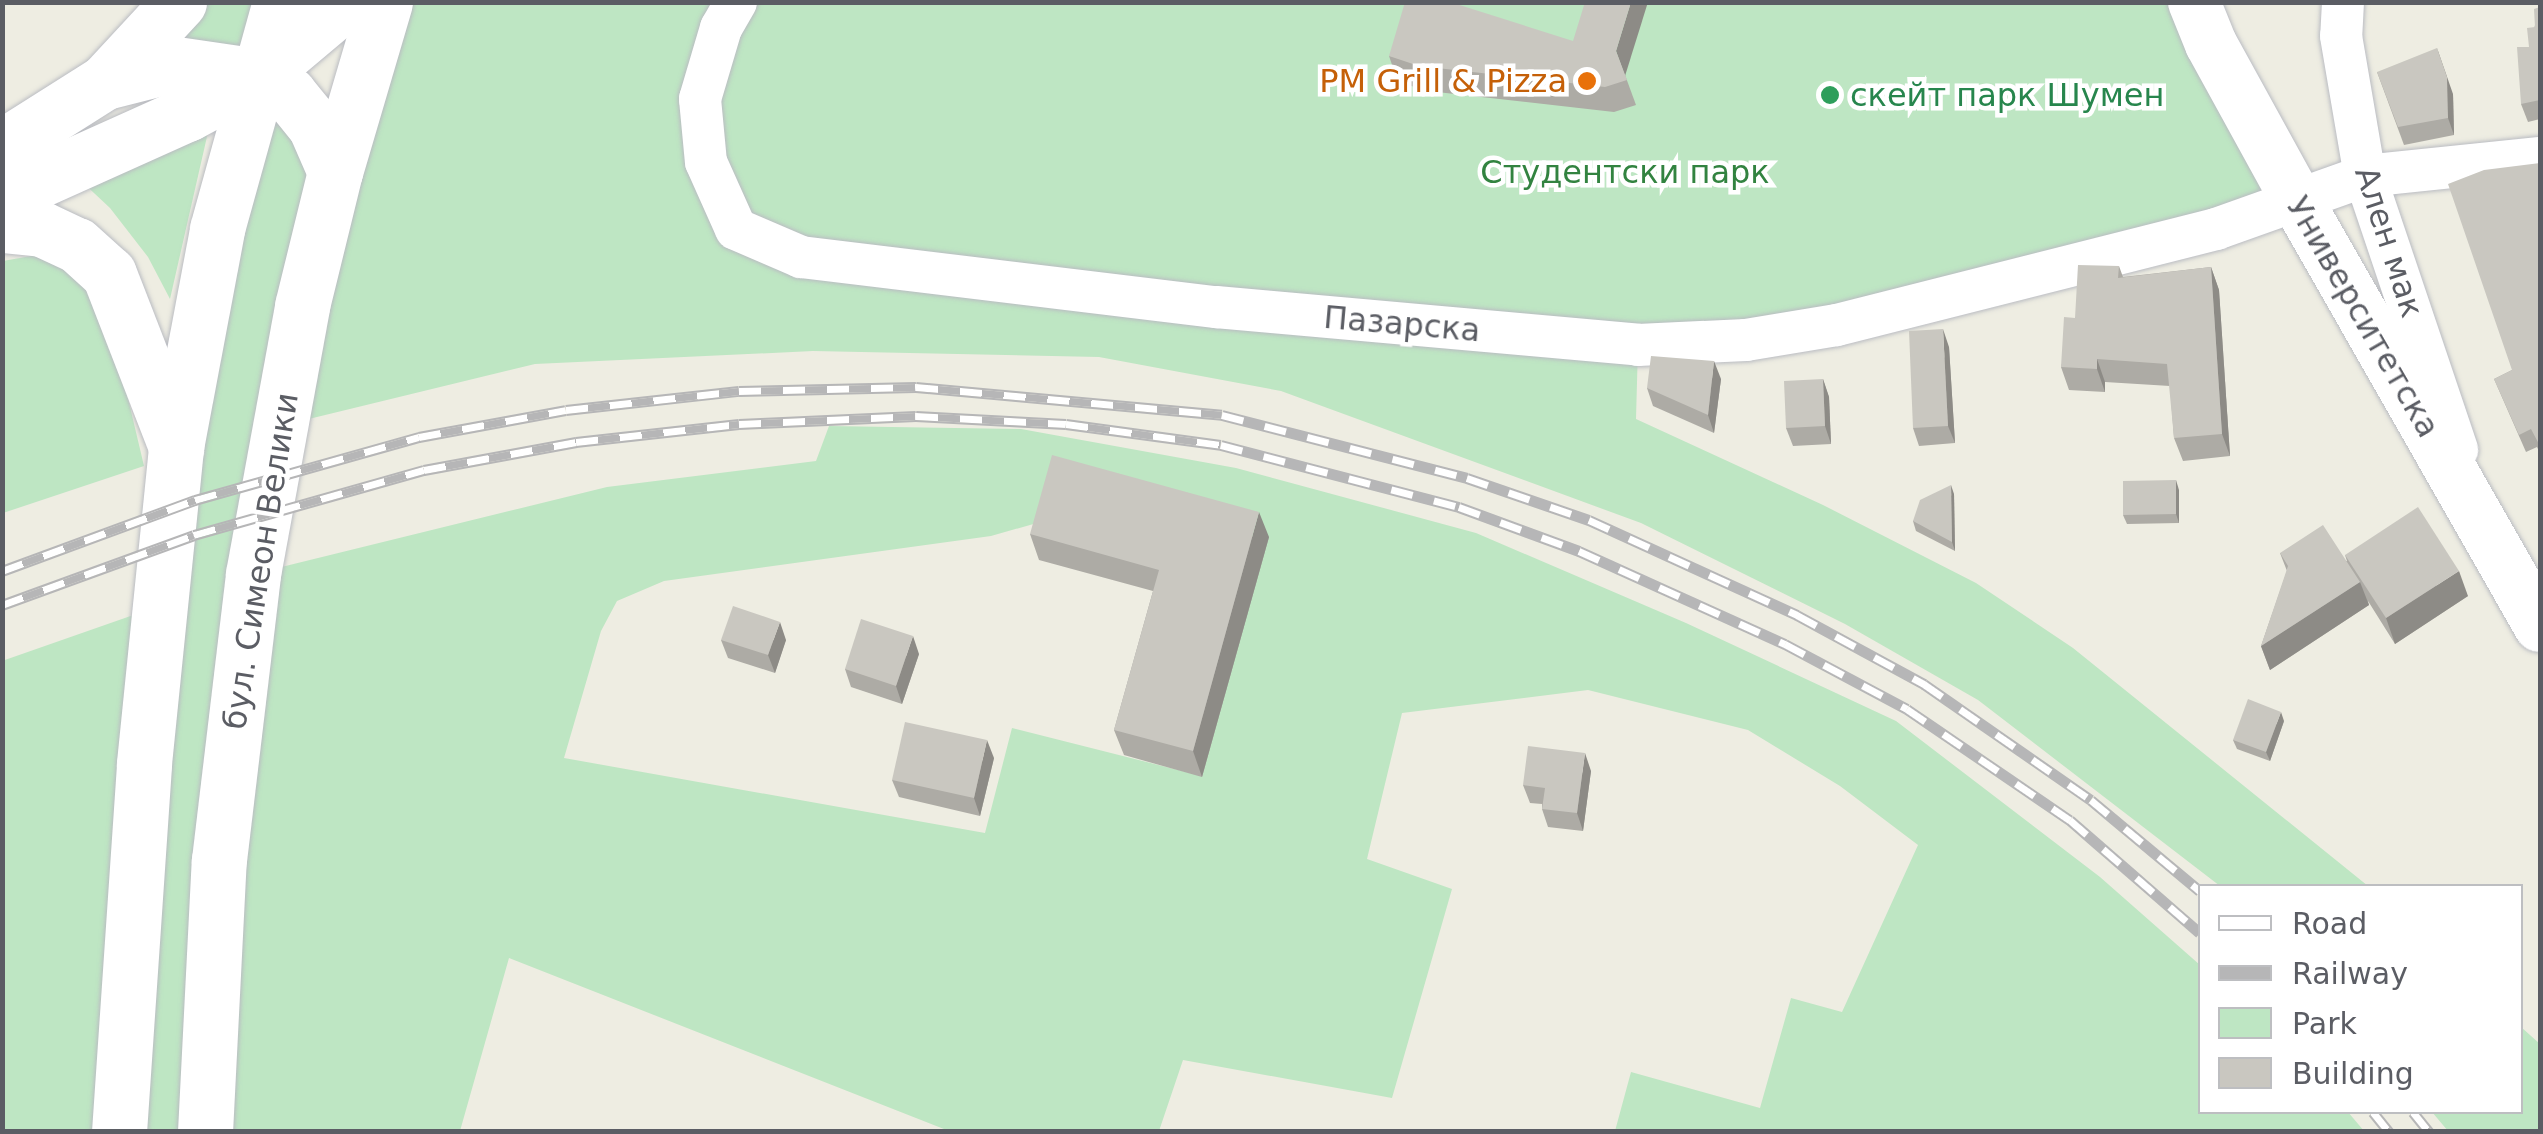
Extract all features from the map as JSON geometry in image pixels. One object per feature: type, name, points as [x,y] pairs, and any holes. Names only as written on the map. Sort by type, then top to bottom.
[{"type":"main road","points":[[2,148],[105,82],[180,2]]},
{"type":"main road","points":[[119,1132],[144,763],[176,447],[217,229],[280,2]]},
{"type":"main road","points":[[2,197],[186,114],[258,76],[346,2]]},
{"type":"main road","name":"бул. Симеон Велики","points":[[204,1132],[219,860],[252,574],[302,306],[335,172],[385,2]]},
{"type":"main road","points":[[105,82],[176,64],[258,76],[289,94],[316,126],[335,172]]},
{"type":"main road","points":[[2,224],[42,229],[77,246],[109,274],[176,447]]},
{"type":"main road","points":[[110,1132],[125,1040]]},
{"type":"street","name":"Пазарска","points":[[736,2],[721,28],[700,99],[706,162],[736,229],[801,256],[1216,307],[1638,345],[1694,345],[1837,325],[2216,229],[2364,176],[2540,158]]},
{"type":"street","name":"Университетска","points":[[2194,2],[2211,44],[2298,202],[2540,626]]},
{"type":"street","name":"Ален мак","points":[[2343,2],[2341,36],[2364,176],[2485,531]]},
{"type":"green space","points":[[190,3],[256,3],[240,54],[159,47]]},
{"type":"green space","name":"Студентски парк","points":[[385,3],[2194,3],[2298,202],[2216,229],[1638,346],[1636,419],[1823,505],[1976,583],[2073,648],[2366,884],[2217,884],[1978,700],[1845,624],[1641,523],[1281,391],[1099,357],[813,351],[535,364],[280,426]]},
{"type":"green space","points":[[269,106],[324,177],[187,1131],[139,1132],[194,458]]},
{"type":"green space","points":[[211,119],[170,299],[148,257],[110,208],[78,178]]},
{"type":"green space","points":[[42,254],[73,270],[108,314],[144,466],[3,513],[3,261]]},
{"type":"green space","points":[[829,426],[1021,429],[1236,468],[1476,533],[1686,623],[1896,721],[2100,877],[2198,963],[2198,1114],[2350,1114],[2364,1131],[1615,1131],[1631,1072],[1760,1108],[1791,998],[1842,1012],[1918,845],[1840,786],[1748,730],[1588,690],[1402,713],[1367,859],[1452,889],[1392,1098],[1183,1060],[1159,1131],[949,1131],[509,958],[460,1131],[205,1132],[253,574],[607,487],[816,461]],"holes":[[[1051,519],[1268,538],[1202,776],[1012,728],[985,833],[564,758],[601,631],[617,601],[664,581],[991,536]]]},
{"type":"green space","points":[[162,605],[111,1131],[3,1131],[2,661]]},
{"type":"green space","points":[[2523,1029],[2540,1044],[2540,1131],[2448,1131],[2434,1114],[2523,1114]]},
{"type":"building","points":[[1405,2],[1450,2],[1573,41],[1585,2],[1631,2],[1616,51],[1627,80],[1605,87],[1419,66],[1389,56]]},
{"type":"building","points":[[2540,7],[2540,100],[2521,104],[2517,47],[2529,47],[2527,28],[2535,27],[2534,9]]},
{"type":"building","points":[[2437,48],[2447,77],[2448,118],[2398,127],[2377,72]]},
{"type":"building","points":[[2540,163],[2540,446],[2531,429],[2519,435],[2494,379],[2512,370],[2448,184],[2484,170]]},
{"type":"building","points":[[2078,265],[2119,266],[2118,278],[2211,267],[2222,434],[2174,438],[2167,364],[2097,359],[2097,369],[2061,367],[2064,317],[2075,318]]},
{"type":"building","points":[[1943,329],[1948,426],[1913,428],[1909,331]]},
{"type":"building","points":[[1651,356],[1714,361],[1708,415],[1647,388]]},
{"type":"building","points":[[1823,379],[1825,426],[1786,428],[1784,381]]},
{"type":"building","points":[[1052,455],[1259,512],[1193,751],[1114,730],[1159,570],[1030,534]]},
{"type":"building","points":[[2176,480],[2176,514],[2123,515],[2123,481]]},
{"type":"building","points":[[1951,485],[1952,542],[1913,521],[1920,500]]},
{"type":"building","points":[[2418,507],[2459,571],[2386,618],[2345,555]]},
{"type":"building","points":[[2323,525],[2360,582],[2261,646],[2288,566],[2280,553]]},
{"type":"building","points":[[733,606],[780,622],[768,655],[721,640]]},
{"type":"building","points":[[861,619],[913,636],[896,686],[845,669]]},
{"type":"building","points":[[2248,699],[2281,712],[2266,752],[2233,740]]},
{"type":"building","points":[[905,722],[987,740],[974,798],[892,780]]},
{"type":"building","points":[[1528,746],[1585,753],[1577,813],[1542,809],[1545,788],[1523,785]]},
{"type":"railway","points":[[2,571],[195,500],[419,437],[566,410],[739,391],[916,387],[1222,415],[1467,478],[1589,520],[1797,615],[1924,684],[2091,800],[2198,889]]},
{"type":"railway","points":[[2,605],[194,535],[424,470],[576,442],[739,424],[916,416],[1066,424],[1221,445],[1459,507],[1579,551],[1785,644],[1907,709],[2070,820],[2198,931]]},
{"type":"railway","points":[[2375,1114],[2389,1132]]},
{"type":"railway","points":[[2415,1114],[2429,1132]]},
{"type":"place","name":"PM Grill & Pizza","points":[[1587,81]]},
{"type":"place","name":"скейт парк Шумен","points":[[1830,95]]}]
